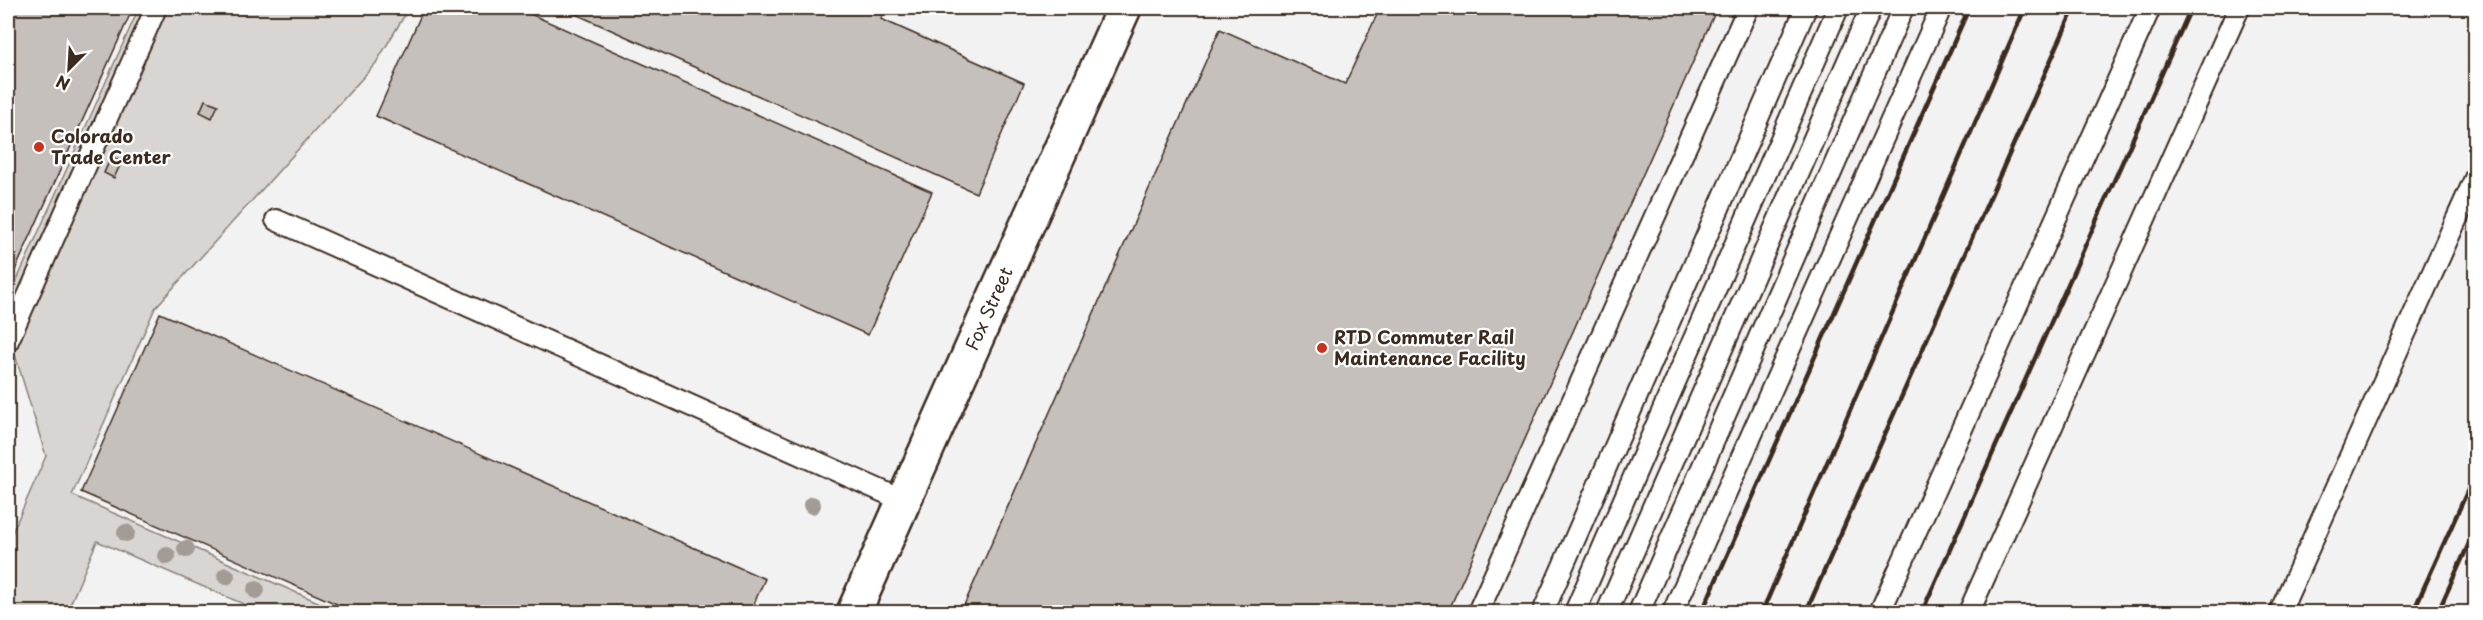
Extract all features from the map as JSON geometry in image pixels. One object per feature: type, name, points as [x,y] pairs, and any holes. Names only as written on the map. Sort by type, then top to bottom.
[{"type":"street","name":"Fox Street","points":[[854,612],[1124,8]]},
{"type":"lane","points":[[8,341],[156,8]]},
{"type":"lane","points":[[1478,612],[1748,8]]},
{"type":"lane","points":[[1543,612],[1806,8]]},
{"type":"lane","points":[[1575,612],[1838,8]]},
{"type":"lane","points":[[1607,612],[1871,8]]},
{"type":"lane","points":[[1639,612],[1903,8]]},
{"type":"lane","points":[[1672,612],[1941,8]]},
{"type":"lane","points":[[1880,612],[2150,8]]},
{"type":"lane","points":[[1969,612],[2239,8]]},
{"type":"lane","points":[[2280,612],[2475,176]]},
{"type":"lane","points":[[276,220],[904,501]]},
{"type":"shaded area","points":[[139,8],[409,8],[376,63],[155,308],[72,495],[341,612],[262,612],[97,541],[67,612],[8,612],[8,542],[46,456],[8,332],[8,300]]},
{"type":"building","name":"Colorado Trade Center","points":[[8,8],[133,8],[8,286]]},
{"type":"building","points":[[424,8],[517,8],[932,192],[868,335],[376,116]]},
{"type":"building","points":[[562,8],[886,8],[881,19],[1024,83],[976,193]]},
{"type":"building","name":"RTD Commuter Rail Maintenance Facility","points":[[1380,8],[1717,8],[1448,612],[961,612],[1220,29],[1345,84]]},
{"type":"building","points":[[205,100],[218,105],[212,118],[200,112]]},
{"type":"building","points":[[111,157],[122,161],[114,178],[104,173]]},
{"type":"building","points":[[160,313],[765,579],[750,612],[355,612],[81,492]]},
{"type":"railway","points":[[1702,612],[1969,8]]},
{"type":"railway","points":[[1762,612],[2025,8]]},
{"type":"railway","points":[[1806,612],[2074,8]]},
{"type":"railway","points":[[1922,612],[2191,8]]},
{"type":"railway","points":[[2413,612],[2476,472]]},
{"type":"railway","points":[[2438,612],[2476,528]]},
{"type":"place","name":"Colorado Trade Center","points":[[39,147]]},
{"type":"place","name":"RTD Commuter Rail Maintenance Facility","points":[[1322,348]]}]
